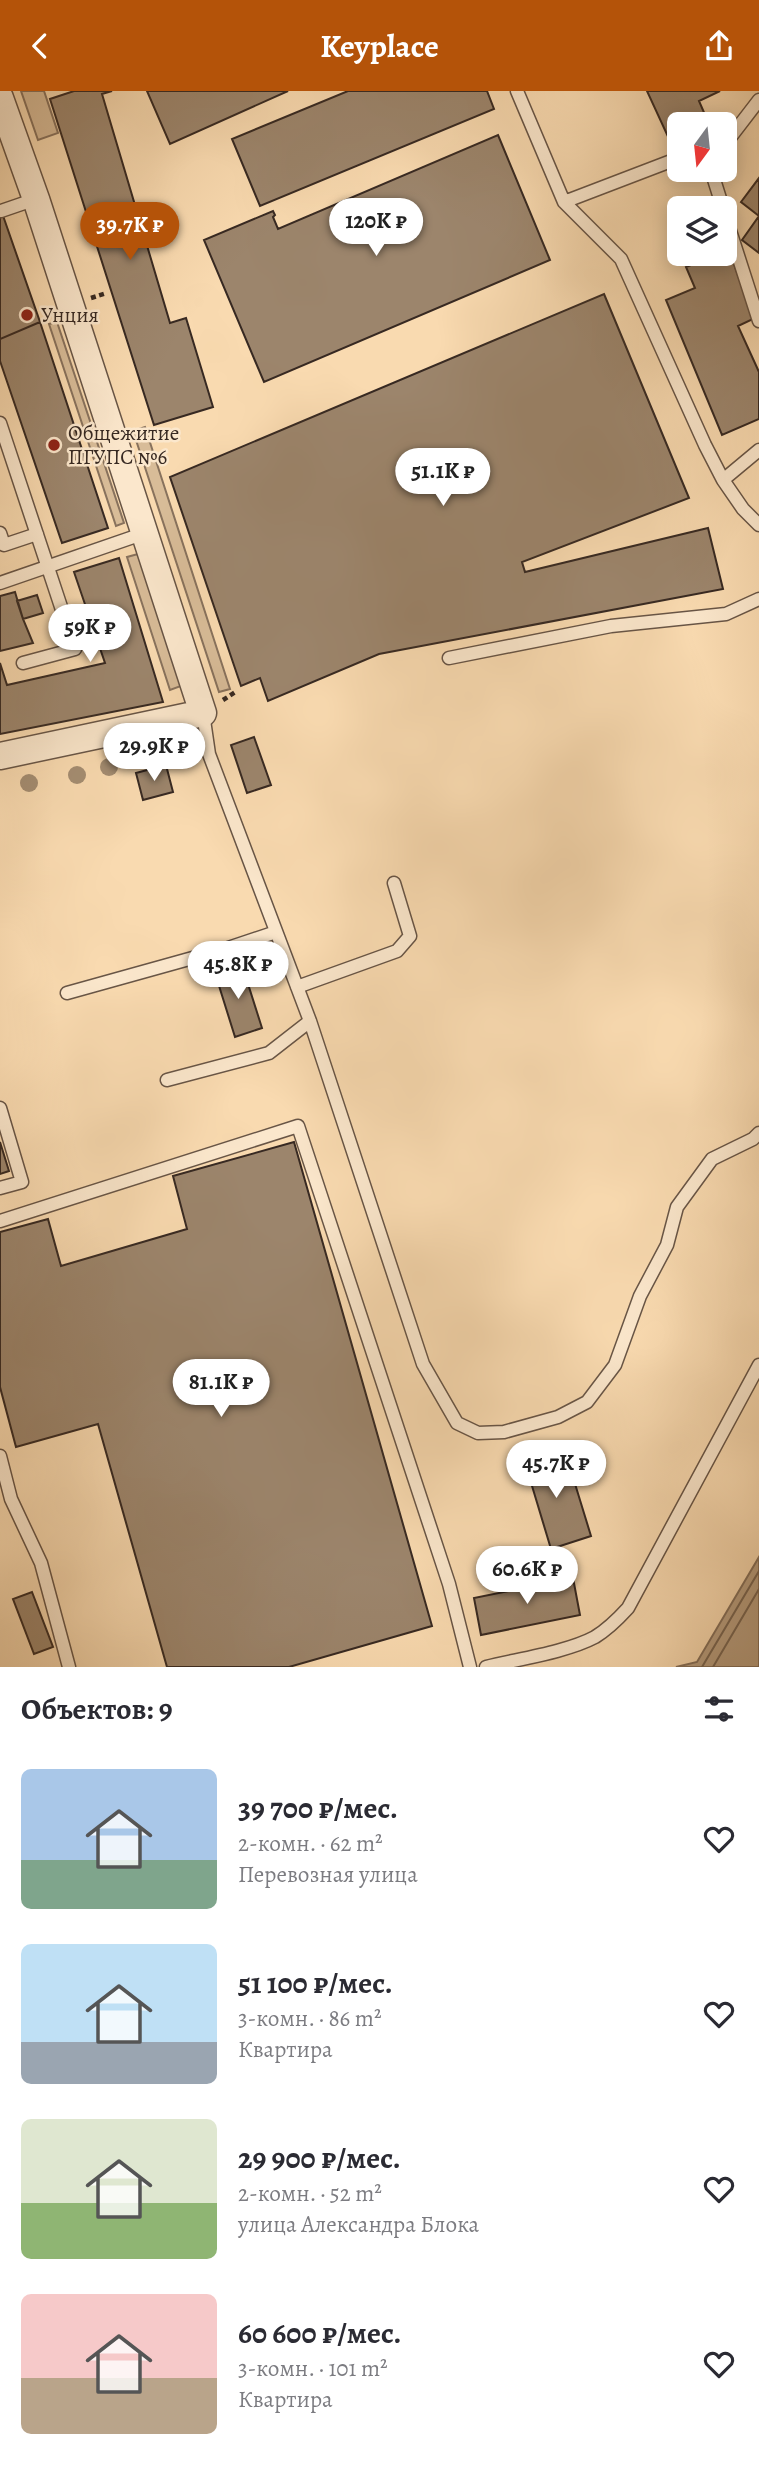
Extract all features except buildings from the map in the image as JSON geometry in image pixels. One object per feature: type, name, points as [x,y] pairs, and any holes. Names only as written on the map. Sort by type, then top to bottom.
[{"type":"street","points":[[0,98],[36,199],[204,713],[0,756]]},
{"type":"lane","points":[[517,91],[564,202],[621,259],[723,480],[743,509],[759,525]]},
{"type":"lane","points":[[737,129],[759,100]]},
{"type":"lane","points":[[564,202],[667,163]]},
{"type":"lane","points":[[1,211],[36,199]]},
{"type":"lane","points":[[737,251],[759,321]]},
{"type":"lane","points":[[0,423],[75,649],[23,663]]},
{"type":"lane","points":[[723,480],[759,450]]},
{"type":"lane","points":[[0,533],[4,545],[37,534]]},
{"type":"lane","points":[[0,583],[145,533]]},
{"type":"lane","points":[[449,658],[611,626],[726,614],[759,599]]},
{"type":"lane","points":[[204,713],[209,754],[310,1021],[423,1364],[457,1423],[478,1433],[504,1432],[558,1417],[587,1402],[615,1365],[640,1296],[667,1245],[677,1207],[712,1159],[753,1139],[759,1133]]},
{"type":"lane","points":[[297,987],[397,951],[410,936],[394,883]]},
{"type":"lane","points":[[67,993],[276,932]]},
{"type":"lane","points":[[167,1080],[269,1052],[310,1021]]},
{"type":"lane","points":[[0,1108],[22,1182],[0,1188]]},
{"type":"lane","points":[[0,1221],[298,1126],[449,1584],[470,1667]]},
{"type":"lane","points":[[486,1667],[575,1645],[595,1637],[612,1625],[628,1608],[759,1365]]},
{"type":"lane","points":[[0,1456],[11,1499],[41,1563],[69,1667]]},
{"type":"shaded area","points":[[21,91],[44,91],[58,133],[38,140]]},
{"type":"shaded area","points":[[57,322],[124,523],[116,526],[49,324]]},
{"type":"shaded area","points":[[145,427],[230,689],[219,692],[133,431]]},
{"type":"shaded area","points":[[138,554],[181,686],[170,690],[127,557]]},
{"type":"water","points":[[759,1557],[759,1667],[676,1667],[697,1662]]},
{"type":"place","name":"Унция","points":[[27,315]]},
{"type":"place","name":"Общежитие ПГУПС №6","points":[[54,445]]}]
